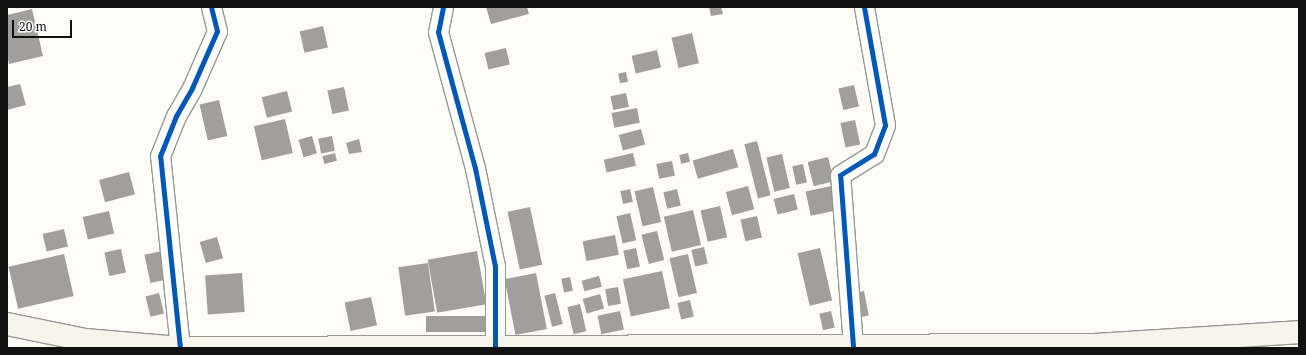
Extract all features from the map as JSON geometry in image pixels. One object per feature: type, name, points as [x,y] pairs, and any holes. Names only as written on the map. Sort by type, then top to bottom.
[{"type":"main road","points":[[7,324],[85,340],[180,348],[1094,345],[1299,332]]},
{"type":"street","points":[[180,348],[160,156],[176,116],[192,88],[217,31],[211,7]]},
{"type":"street","points":[[443,7],[438,32],[475,168],[495,266],[495,348]]},
{"type":"street","points":[[853,346],[840,175],[874,154],[885,125],[864,7]]},
{"type":"building","points":[[486,7],[527,7],[529,14],[491,24]]},
{"type":"building","points":[[709,7],[721,7],[723,14],[711,16]]},
{"type":"building","points":[[32,9],[43,56],[9,64],[7,54],[7,15]]},
{"type":"building","points":[[323,26],[328,47],[305,53],[300,31]]},
{"type":"building","points":[[692,33],[699,63],[679,68],[672,38]]},
{"type":"building","points":[[506,48],[510,65],[488,70],[485,53]]},
{"type":"building","points":[[657,50],[661,68],[636,73],[632,56]]},
{"type":"building","points":[[626,72],[628,82],[620,83],[618,74]]},
{"type":"building","points":[[20,84],[26,105],[7,110],[7,87]]},
{"type":"building","points":[[854,85],[859,106],[843,110],[838,89]]},
{"type":"building","points":[[344,87],[349,110],[332,114],[327,91]]},
{"type":"building","points":[[287,91],[292,111],[267,118],[262,97]]},
{"type":"building","points":[[626,93],[629,107],[613,110],[610,96]]},
{"type":"building","points":[[219,100],[227,136],[208,141],[200,104]]},
{"type":"building","points":[[637,108],[640,123],[614,128],[611,113]]},
{"type":"building","points":[[285,119],[293,153],[262,160],[254,126]]},
{"type":"building","points":[[855,120],[860,144],[846,148],[840,123]]},
{"type":"building","points":[[641,129],[645,144],[623,150],[619,135]]},
{"type":"building","points":[[312,136],[317,153],[304,157],[299,140]]},
{"type":"building","points":[[332,136],[335,151],[321,153],[318,139]]},
{"type":"building","points":[[359,139],[362,152],[349,154],[346,143]]},
{"type":"building","points":[[757,141],[771,195],[758,198],[744,144]]},
{"type":"building","points":[[733,149],[738,167],[698,179],[693,161]]},
{"type":"building","points":[[335,153],[337,161],[324,164],[322,156]]},
{"type":"building","points":[[633,153],[636,166],[607,172],[604,160]]},
{"type":"building","points":[[688,153],[690,162],[681,164],[679,155]]},
{"type":"building","points":[[782,154],[790,188],[774,192],[766,158]]},
{"type":"building","points":[[828,157],[834,181],[814,186],[808,162]]},
{"type":"building","points":[[672,161],[675,176],[659,179],[656,164]]},
{"type":"building","points":[[803,164],[807,183],[796,185],[792,166]]},
{"type":"building","points":[[129,172],[135,194],[105,202],[99,180]]},
{"type":"building","points":[[748,186],[754,209],[732,215],[726,192]]},
{"type":"building","points":[[831,186],[836,210],[811,216],[806,191]]},
{"type":"building","points":[[653,187],[661,222],[643,226],[634,191]]},
{"type":"building","points":[[630,189],[633,202],[623,204],[620,191]]},
{"type":"building","points":[[677,189],[681,206],[667,209],[663,192]]},
{"type":"building","points":[[794,194],[798,210],[777,215],[774,199]]},
{"type":"building","points":[[720,206],[727,237],[708,242],[701,210]]},
{"type":"building","points":[[530,207],[542,265],[520,269],[508,212]]},
{"type":"building","points":[[693,210],[701,245],[672,252],[664,217]]},
{"type":"building","points":[[109,211],[114,233],[88,239],[83,217]]},
{"type":"building","points":[[630,213],[636,240],[623,243],[616,216]]},
{"type":"building","points":[[757,216],[762,237],[745,241],[740,220]]},
{"type":"building","points":[[64,229],[68,247],[47,251],[43,234]]},
{"type":"building","points":[[657,231],[664,260],[649,264],[641,235]]},
{"type":"building","points":[[615,235],[619,255],[586,261],[583,241]]},
{"type":"building","points":[[217,237],[223,258],[206,263],[200,242]]},
{"type":"building","points":[[704,247],[708,264],[695,266],[691,250]]},
{"type":"building","points":[[636,248],[640,267],[627,269],[623,251]]},
{"type":"building","points":[[820,248],[832,301],[810,306],[798,253]]},
{"type":"building","points":[[121,249],[126,272],[109,276],[104,253]]},
{"type":"building","points":[[162,251],[168,279],[150,283],[144,255]]},
{"type":"building","points":[[477,251],[486,304],[437,313],[428,260]]},
{"type":"building","points":[[64,254],[74,296],[18,309],[8,267]]},
{"type":"building","points":[[688,254],[697,293],[678,297],[669,258]]},
{"type":"building","points":[[428,263],[435,312],[405,316],[398,267]]},
{"type":"building","points":[[662,271],[670,308],[631,316],[623,279]]},
{"type":"building","points":[[242,273],[245,312],[208,314],[205,276]]},
{"type":"building","points":[[536,273],[547,329],[515,335],[505,279]]},
{"type":"building","points":[[599,276],[602,287],[584,291],[582,281]]},
{"type":"building","points":[[570,277],[573,291],[564,293],[561,279]]},
{"type":"building","points":[[618,287],[621,304],[608,306],[605,289]]},
{"type":"building","points":[[864,291],[869,316],[856,318],[851,293]]},
{"type":"building","points":[[159,293],[164,313],[150,317],[145,296]]},
{"type":"building","points":[[555,293],[563,324],[552,327],[544,296]]},
{"type":"building","points":[[600,294],[604,308],[587,313],[583,299]]},
{"type":"building","points":[[371,297],[377,325],[351,331],[345,303]]},
{"type":"building","points":[[690,300],[694,317],[681,319],[677,303]]},
{"type":"building","points":[[580,304],[586,331],[574,334],[567,307]]},
{"type":"building","points":[[620,311],[624,330],[601,334],[598,316]]},
{"type":"building","points":[[831,311],[835,328],[823,330],[819,314]]},
{"type":"building","points":[[426,316],[486,316],[486,332],[426,332]]},
{"type":"cycle path","points":[[180,348],[160,156],[176,116],[192,88],[217,31],[211,7]]},
{"type":"cycle path","points":[[443,7],[438,32],[475,168],[495,266],[495,348]]},
{"type":"cycle path","points":[[853,346],[840,175],[874,154],[885,125],[864,7]]}]
